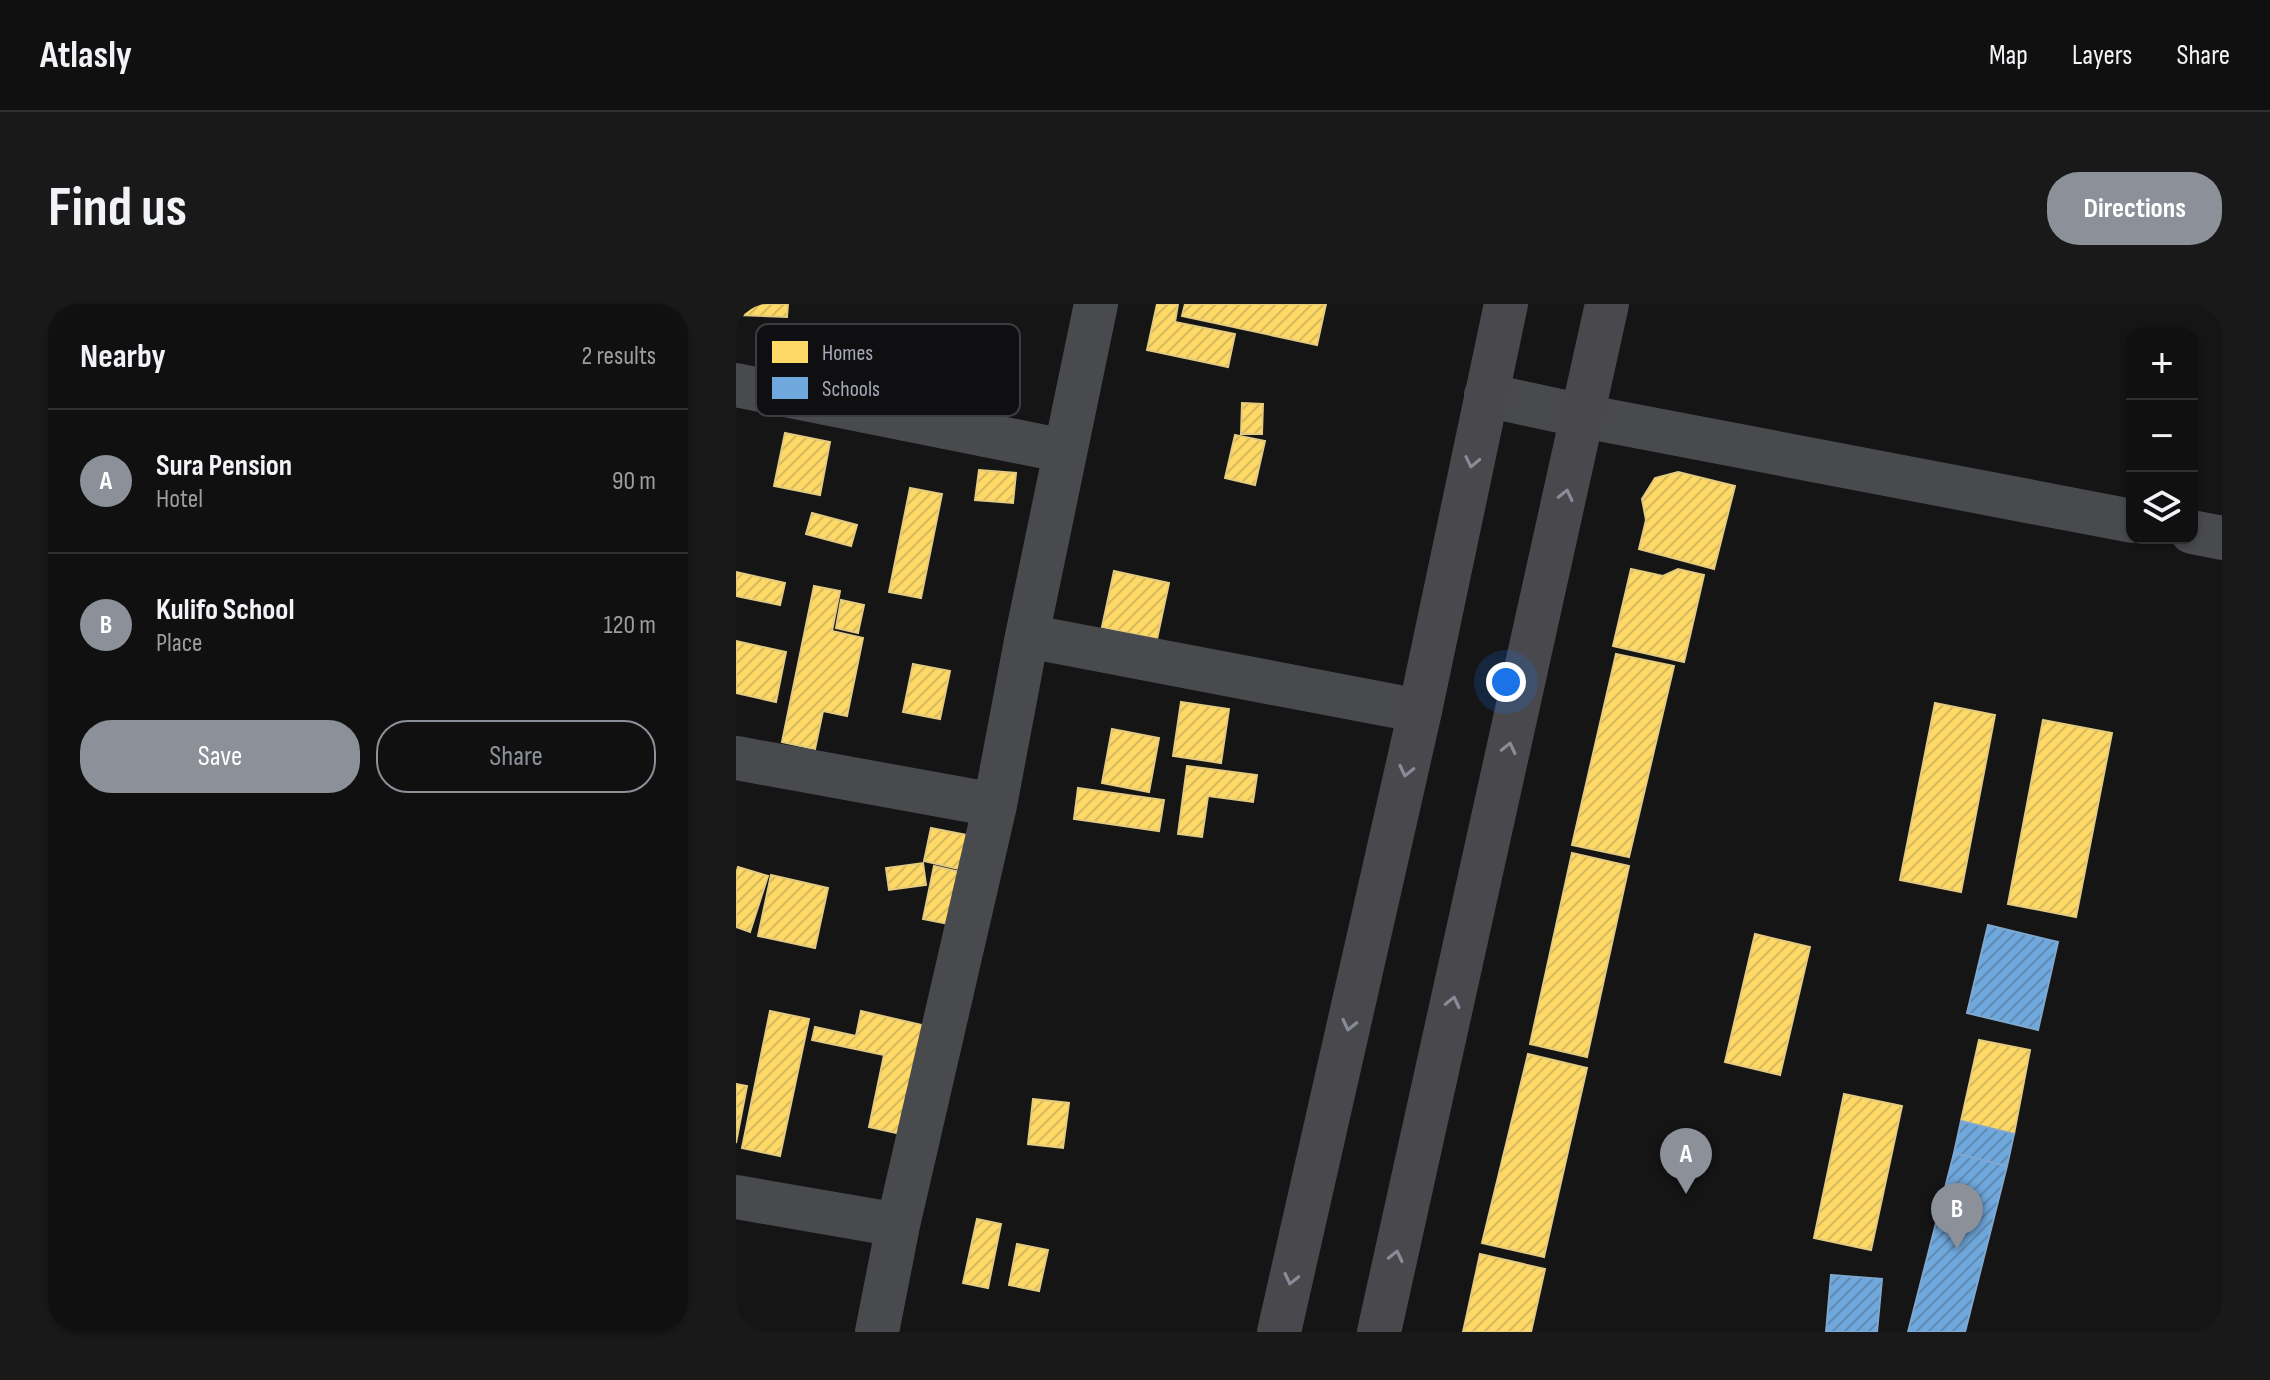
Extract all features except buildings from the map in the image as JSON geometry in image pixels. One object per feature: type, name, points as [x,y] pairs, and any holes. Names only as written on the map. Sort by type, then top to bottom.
[{"type":"main road","points":[[1279,1332],[1420,711],[1506,304]]},
{"type":"main road","points":[[1379,1332],[1607,304]]},
{"type":"street","points":[[877,1332],[898,1225],[995,805],[1096,304]]},
{"type":"street","points":[[736,385],[756,389]]},
{"type":"street","points":[[1486,395],[2126,520]]},
{"type":"street","points":[[891,416],[1065,451]]},
{"type":"street","points":[[2198,533],[2222,538]]},
{"type":"street","points":[[1027,636],[1420,711]]},
{"type":"street","points":[[736,758],[995,805]]},
{"type":"street","points":[[736,1197],[898,1225]]},
{"type":"place","name":"Sura Pension","points":[[1686,1194]]},
{"type":"place","name":"Kulifo School","points":[[1957,1249]]}]
